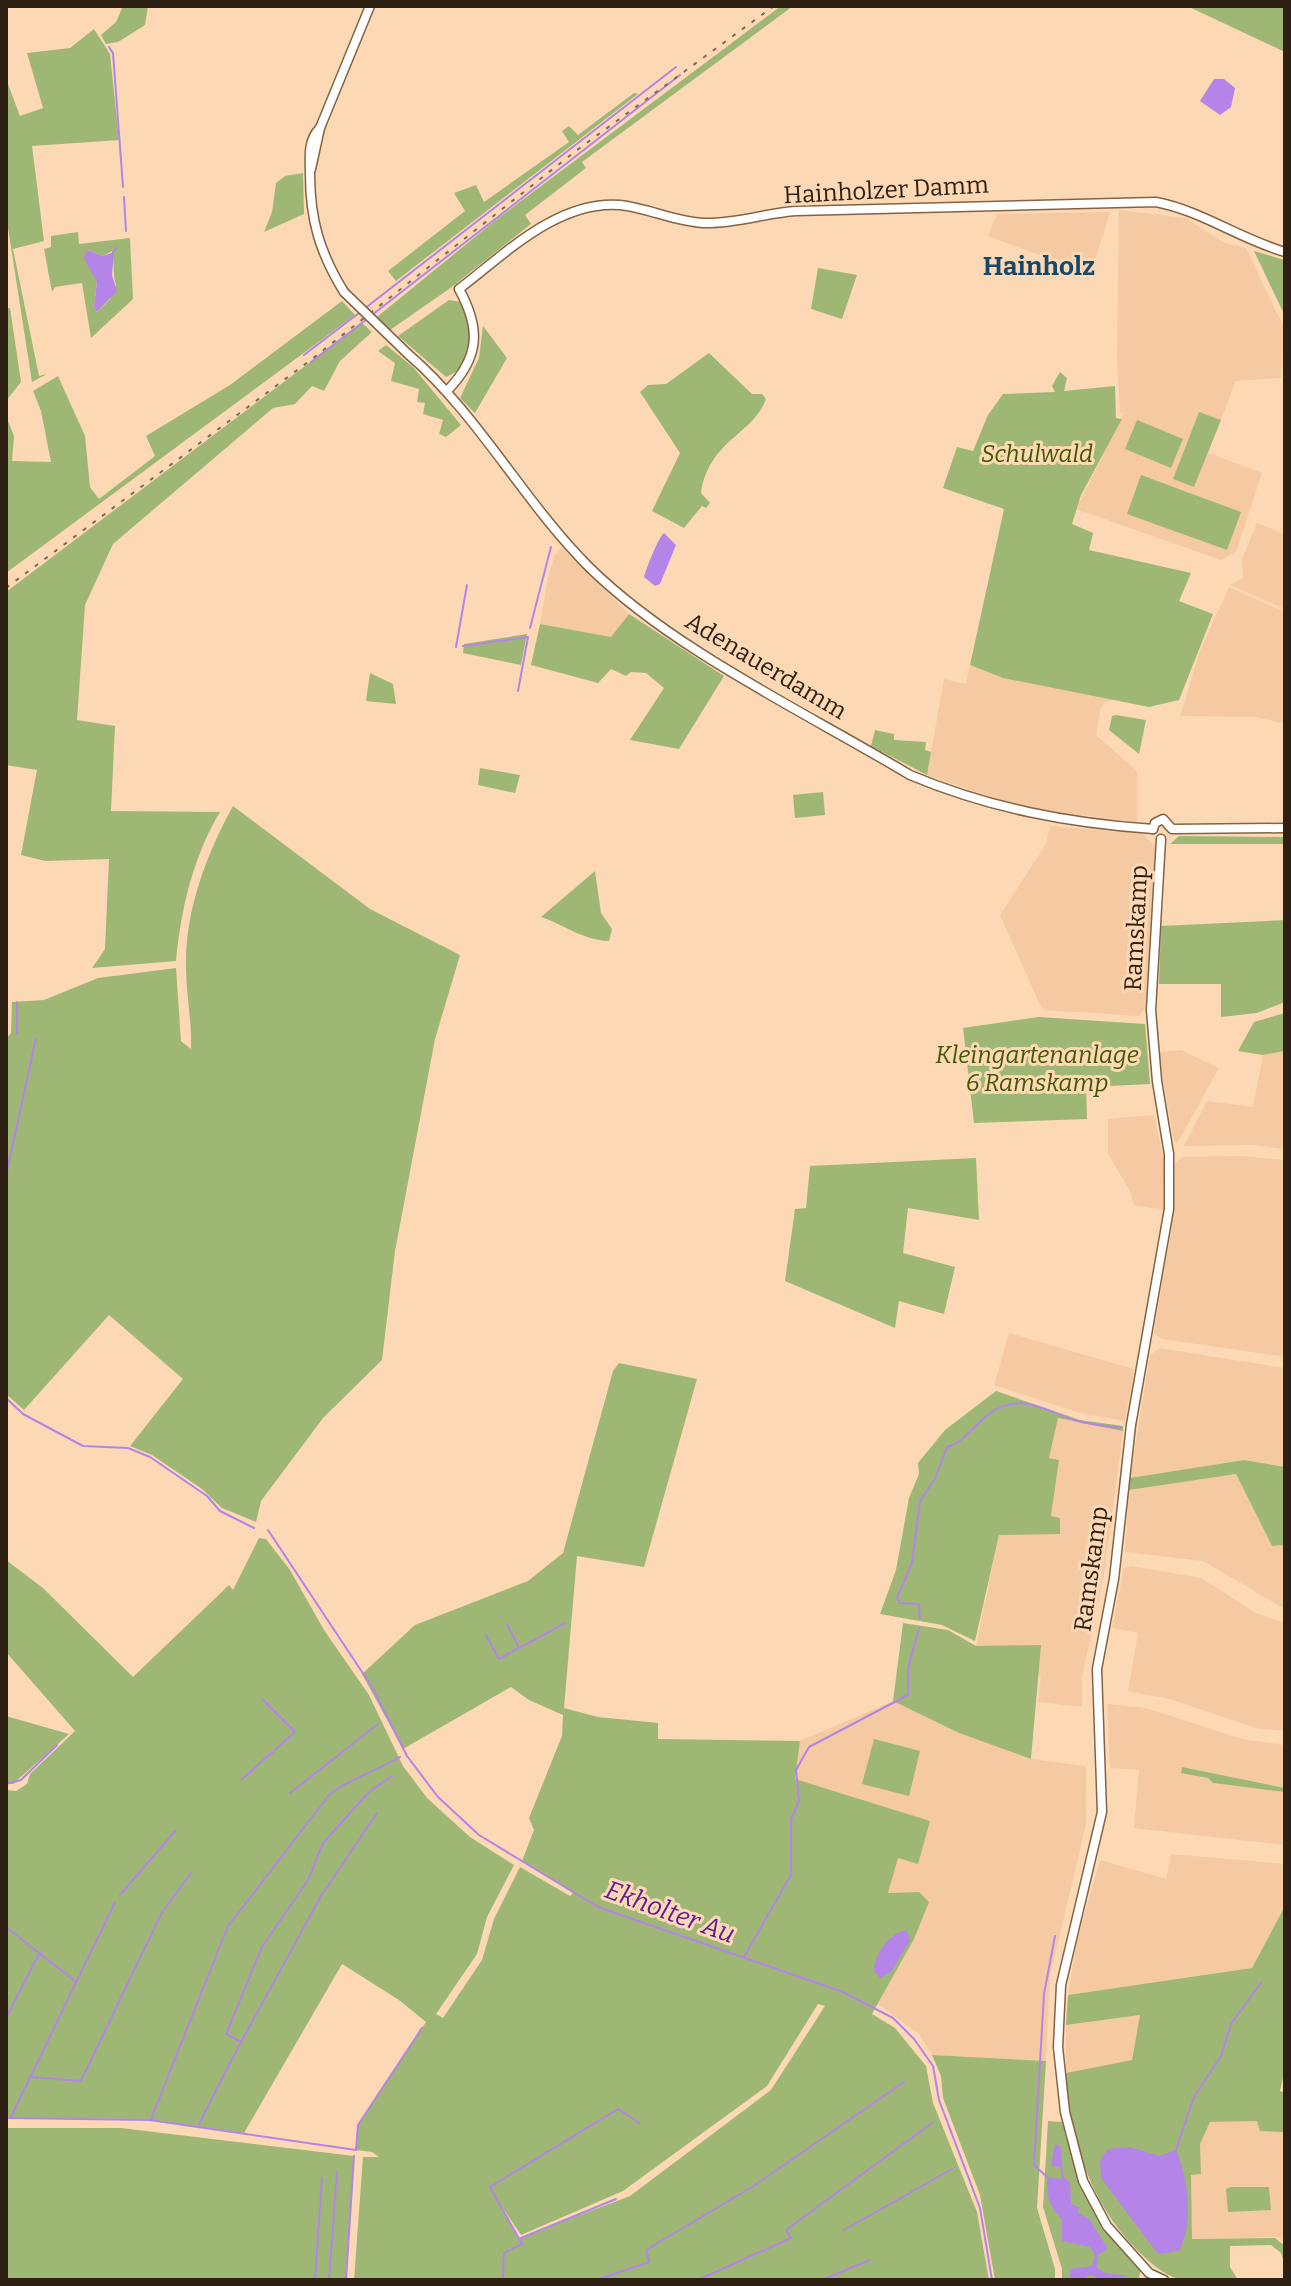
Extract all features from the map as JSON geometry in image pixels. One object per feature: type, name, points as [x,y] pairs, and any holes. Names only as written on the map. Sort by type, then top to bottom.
[{"type":"street","name":"Adenauerdamm","points":[[370,6],[320,128],[311,169],[311,220],[327,264],[344,292],[447,391],[527,496],[591,569],[653,621],[698,650],[910,775],[947,791],[1049,819],[1153,829],[1155,823],[1163,819],[1172,829],[1285,828]]},
{"type":"street","name":"Hainholzer Damm","points":[[447,391],[473,352],[473,314],[459,289],[533,233],[578,209],[599,205],[622,205],[704,223],[746,221],[796,211],[1156,202],[1190,210],[1260,244],[1285,252]]},
{"type":"street","points":[[1153,829],[1161,839],[1170,835],[1172,829]]},
{"type":"street","name":"Ramskamp","points":[[1161,839],[1151,1010],[1157,1081],[1169,1154],[1169,1209],[1127,1454],[1114,1579],[1097,1669],[1102,1812],[1068,1944],[1061,1985],[1058,2040],[1065,2112],[1083,2181],[1107,2226],[1150,2278],[1164,2280]]},
{"type":"shaded area","points":[[1214,79],[1224,79],[1235,88],[1231,107],[1220,115],[1200,101]]},
{"type":"shaded area","points":[[1119,210],[1185,218],[1225,243],[1246,248],[1285,330],[1281,378],[1236,381],[1208,453],[1262,473],[1236,552],[1221,560],[1076,509],[1124,413],[1120,413],[1117,359]]},
{"type":"shaded area","points":[[1110,212],[1089,280],[1050,270],[1053,260],[988,236],[997,214]]},
{"type":"shaded area","points":[[87,250],[103,256],[114,252],[112,275],[117,291],[97,312],[94,306],[97,282],[84,259]]},
{"type":"shaded area","points":[[1257,523],[1285,534],[1285,609],[1230,585],[1243,578],[1242,559]]},
{"type":"shaded area","points":[[664,533],[676,545],[660,584],[655,586],[644,577]]},
{"type":"shaded area","points":[[562,548],[629,614],[611,637],[540,624],[549,573],[555,555]]},
{"type":"shaded area","points":[[1229,587],[1285,612],[1285,716],[1282,723],[1256,717],[1180,716],[1200,651]]},
{"type":"shaded area","points":[[970,665],[1003,678],[1115,699],[1105,702],[1100,709],[1096,735],[1137,771],[1137,822],[1023,808],[927,775],[944,679],[966,684]]},
{"type":"shaded area","points":[[1050,826],[1143,834],[1155,846],[1146,1007],[1139,1016],[1044,1010],[1039,1003],[1000,915],[1046,844]]},
{"type":"shaded area","points":[[1181,1050],[1219,1068],[1177,1144],[1158,1052]]},
{"type":"shaded area","points":[[1285,1051],[1285,1149],[1254,1145],[1184,1146],[1207,1101],[1253,1107],[1263,1055]]},
{"type":"shaded area","points":[[1154,1115],[1164,1161],[1163,1210],[1134,1205],[1130,1191],[1108,1154],[1108,1119]]},
{"type":"shaded area","points":[[1241,1156],[1285,1160],[1285,1357],[1162,1339],[1154,1333],[1172,1225],[1175,1164],[1182,1157]]},
{"type":"shaded area","points":[[1009,1333],[1134,1369],[1125,1421],[1080,1413],[994,1385]]},
{"type":"shaded area","points":[[1160,1348],[1285,1368],[1285,1467],[1244,1460],[1130,1478],[1150,1355]]},
{"type":"shaded area","points":[[1058,1418],[1123,1431],[1104,1574],[1082,1678],[1082,1707],[1038,1702],[1041,1676],[976,1646],[999,1535],[1051,1517],[1059,1460],[1049,1458]]},
{"type":"shaded area","points":[[1236,1474],[1272,1546],[1285,1545],[1285,1609],[1203,1561],[1125,1552],[1129,1490]]},
{"type":"shaded area","points":[[1131,1566],[1201,1578],[1256,1613],[1285,1623],[1285,1731],[1256,1728],[1170,1699],[1128,1691],[1138,1633],[1112,1628],[1124,1568]]},
{"type":"shaded area","points":[[893,1701],[959,1733],[1031,1759],[1086,1766],[1086,1825],[1050,1976],[1046,2061],[932,2055],[919,2034],[878,2004],[914,1939],[928,1902],[919,1892],[888,1894],[794,1779],[800,1741]]},
{"type":"shaded area","points":[[1107,1704],[1146,1708],[1242,1739],[1285,1745],[1285,1788],[1182,1767],[1181,1772],[1208,1778],[1213,1783],[1285,1792],[1285,1845],[1134,1828],[1139,1770],[1110,1768]]},
{"type":"shaded area","points":[[1171,1854],[1285,1864],[1285,1906],[1252,1968],[1068,1995],[1077,1941],[1100,1860],[1166,1879]]},
{"type":"shaded area","points":[[906,1930],[910,1940],[891,1972],[880,1978],[874,1971],[880,1952],[888,1940]]},
{"type":"shaded area","points":[[1140,2015],[1133,2060],[1066,2073],[1066,2025]]},
{"type":"shaded area","points":[[1285,2109],[1285,2237],[1192,2239],[1189,2131],[1200,2110]]},
{"type":"shaded area","points":[[1055,2144],[1061,2147],[1063,2176],[1070,2183],[1071,2204],[1080,2208],[1077,2212],[1089,2219],[1108,2249],[1098,2255],[1097,2268],[1105,2273],[1130,2276],[1100,2280],[1091,2274],[1082,2280],[1070,2279],[1070,2269],[1092,2266],[1095,2255],[1090,2247],[1062,2241],[1062,2219],[1051,2205],[1047,2190],[1047,2177],[1062,2179],[1060,2167],[1051,2166]]},
{"type":"shaded area","points":[[1130,2147],[1159,2156],[1176,2150],[1184,2173],[1188,2200],[1187,2228],[1179,2251],[1158,2254],[1101,2178],[1100,2160],[1108,2149]]},
{"type":"green space","points":[[123,6],[148,6],[145,25],[118,42],[106,44],[101,35],[116,22]]},
{"type":"green space","points":[[781,6],[793,6],[582,162],[586,168],[525,215],[531,224],[449,289],[390,330],[377,317],[497,219]]},
{"type":"green space","points":[[1187,6],[1285,6],[1285,52]]},
{"type":"green space","points":[[94,29],[110,54],[119,140],[32,146],[44,241],[13,249],[39,376],[47,374],[32,382],[6,215],[6,79],[20,116],[43,108],[27,53],[70,48]]},
{"type":"green space","points":[[634,93],[638,94],[396,281],[388,271],[465,211],[454,193],[476,185],[484,202],[569,142],[562,131],[569,126],[578,135]]},
{"type":"green space","points":[[303,173],[304,214],[264,232],[272,212],[276,183],[285,176]]},
{"type":"green space","points":[[78,232],[79,244],[130,238],[133,299],[91,338],[82,283],[55,287],[52,292],[44,249],[51,247],[51,236]],"holes":[[[87,250],[103,256],[112,251],[116,285],[110,299],[97,312],[94,306],[97,282]]]},
{"type":"green space","points":[[1254,251],[1285,260],[1285,316]]},
{"type":"green space","points":[[818,268],[857,275],[842,319],[811,309]]},
{"type":"green space","points":[[449,300],[461,302],[468,322],[470,344],[463,364],[446,377],[398,336]]},
{"type":"green space","points":[[342,301],[355,315],[6,573],[6,416],[14,436],[12,461],[51,462],[41,411],[33,391],[58,376],[85,436],[90,487],[99,499],[155,456],[146,436],[230,385]]},
{"type":"green space","points":[[6,308],[10,308],[21,382],[6,401]]},
{"type":"green space","points":[[362,323],[372,332],[340,361],[324,391],[312,386],[295,404],[273,408],[113,544],[85,605],[77,720],[115,726],[111,811],[220,812],[202,847],[190,884],[176,961],[92,968],[105,949],[109,859],[45,861],[21,855],[37,770],[6,765],[6,592]]},
{"type":"green space","points":[[483,326],[507,358],[475,413],[460,398],[479,358]]},
{"type":"green space","points":[[386,345],[413,367],[461,425],[446,437],[439,434],[443,420],[423,414],[425,403],[417,402],[419,389],[391,381],[395,363],[378,351]]},
{"type":"green space","points":[[709,353],[752,394],[762,394],[766,399],[760,411],[713,461],[701,493],[710,503],[706,508],[702,506],[684,528],[652,511],[680,453],[640,392],[648,385],[666,384]]},
{"type":"green space","name":"Schulwald","points":[[1060,372],[1067,378],[1064,391],[1115,386],[1116,418],[1122,419],[1081,495],[1072,524],[1093,533],[1089,550],[1191,573],[1179,601],[1213,614],[1179,700],[1149,707],[1003,678],[970,665],[1004,509],[943,488],[957,447],[973,451],[988,415],[1003,394],[1055,392],[1052,386]]},
{"type":"green space","points":[[1199,412],[1221,420],[1194,487],[1173,479]]},
{"type":"green space","points":[[1137,420],[1183,439],[1171,468],[1125,449]]},
{"type":"green space","points":[[1141,475],[1241,512],[1227,550],[1127,514]]},
{"type":"green space","points":[[629,614],[724,676],[679,749],[630,740],[664,688],[646,673],[631,672],[626,676],[611,669],[598,683],[531,665],[540,624],[611,637]]},
{"type":"green space","points":[[527,634],[521,665],[463,653],[464,644]]},
{"type":"green space","points":[[370,673],[393,684],[396,704],[366,701]]},
{"type":"green space","points":[[1112,716],[1146,720],[1139,754],[1109,730]]},
{"type":"green space","points":[[875,730],[894,734],[894,740],[926,742],[925,750],[931,752],[927,775],[871,746]]},
{"type":"green space","points":[[480,768],[520,775],[515,793],[478,785]]},
{"type":"green space","points":[[823,792],[825,815],[795,818],[793,795]]},
{"type":"green space","points":[[233,806],[370,909],[460,955],[435,1039],[395,1251],[382,1360],[323,1418],[261,1501],[256,1522],[222,1508],[202,1489],[152,1455],[130,1446],[183,1379],[109,1315],[24,1410],[6,1394],[6,1039],[11,1033],[12,1002],[44,1000],[98,978],[176,968],[181,1041],[191,1049],[186,967],[189,925],[206,864]]},
{"type":"green space","points":[[1179,836],[1285,837],[1285,844],[1170,844]]},
{"type":"green space","points":[[595,871],[601,913],[612,929],[609,941],[582,935],[541,917]]},
{"type":"green space","points":[[1285,920],[1285,1002],[1257,1013],[1221,1017],[1221,984],[1159,984],[1161,926]]},
{"type":"green space","points":[[1285,1013],[1285,1051],[1263,1055],[1238,1051],[1254,1022]]},
{"type":"green space","name":"Kleingartenanlage 6 Ramskamp","points":[[1039,1017],[1145,1024],[1150,1084],[1086,1087],[1087,1119],[974,1123],[963,1028]]},
{"type":"green space","points":[[976,1158],[979,1220],[908,1208],[903,1253],[955,1267],[944,1314],[899,1301],[895,1328],[785,1281],[795,1209],[806,1208],[810,1166]]},
{"type":"green space","points":[[619,1363],[697,1379],[644,1567],[577,1556],[564,1708],[598,1717],[658,1723],[658,1739],[800,1741],[795,1779],[930,1821],[918,1864],[898,1858],[888,1893],[919,1892],[929,1902],[914,1939],[872,2014],[895,2028],[926,2066],[933,2103],[977,2212],[989,2280],[354,2280],[363,2157],[379,2157],[372,2152],[356,2150],[358,2125],[426,2022],[399,2000],[342,1964],[244,2133],[134,2119],[6,2118],[6,1790],[16,1791],[27,1784],[30,1774],[75,1731],[6,1652],[6,1560],[43,1588],[133,1677],[229,1585],[233,1590],[259,1538],[266,1539],[290,1570],[324,1630],[369,1695],[403,1766],[427,1798],[470,1837],[514,1865],[487,1917],[477,1954],[436,2014],[443,2018],[482,1960],[494,1919],[520,1867],[570,1896],[573,1893],[522,1861],[534,1830],[529,1818],[562,1736],[563,1715],[529,1700],[511,1687],[403,1749],[362,1674],[415,1625],[528,1581],[563,1553],[613,1371]],"holes":[[[818,2004],[825,2006],[771,2090],[630,2196],[519,2238],[500,2204],[521,2235],[623,2191],[767,2086]]]},
{"type":"green space","points":[[996,1391],[1080,1420],[1123,1426],[1123,1431],[1058,1418],[1049,1458],[1059,1460],[1051,1516],[1060,1518],[1060,1534],[999,1535],[975,1641],[942,1625],[880,1614],[896,1570],[909,1498],[919,1474],[918,1463],[945,1430]]},
{"type":"green space","points":[[1244,1460],[1285,1467],[1285,1545],[1272,1546],[1236,1474],[1129,1490],[1130,1478]]},
{"type":"green space","points":[[903,1623],[948,1630],[976,1646],[1041,1645],[1031,1759],[959,1733],[893,1701]]},
{"type":"green space","points":[[6,1716],[69,1734],[13,1784],[6,1784]]},
{"type":"green space","points":[[874,1739],[920,1751],[909,1796],[862,1784]]},
{"type":"green space","points":[[1182,1767],[1285,1788],[1285,1792],[1213,1783],[1208,1778],[1181,1773]]},
{"type":"green space","points":[[1285,1906],[1285,2069],[1280,2091],[1285,2093],[1285,2142],[1284,2132],[1260,2131],[1257,2121],[1210,2122],[1200,2144],[1201,2174],[1191,2175],[1192,2239],[1275,2238],[1285,2246],[1285,2265],[1281,2253],[1271,2245],[1230,2246],[1230,2267],[1238,2280],[1183,2280],[1170,2276],[1142,2255],[1107,2212],[1085,2169],[1068,2098],[1066,2073],[1132,2060],[1140,2015],[1066,2025],[1068,1995],[1252,1968]]},
{"type":"green space","points":[[932,2055],[1046,2061],[1037,2208],[1055,2269],[1055,2280],[995,2280],[980,2195],[943,2098],[941,2076]]},
{"type":"green space","points":[[1048,2121],[1062,2122],[1090,2202],[1112,2238],[1141,2270],[1138,2280],[1062,2280],[1062,2269],[1043,2207]]},
{"type":"green space","points":[[6,2128],[121,2128],[354,2156],[346,2280],[6,2280]]},
{"type":"green space","points":[[1269,2187],[1271,2210],[1228,2212],[1226,2189]]},
{"type":"waterway","points":[[109,47],[113,53],[123,187]]},
{"type":"waterway","points":[[364,309],[676,67]]},
{"type":"waterway","points":[[372,315],[680,75]]},
{"type":"waterway","points":[[124,197],[126,231]]},
{"type":"waterway","points":[[113,252],[117,248]]},
{"type":"waterway","points":[[304,355],[359,313]]},
{"type":"waterway","points":[[311,362],[367,319]]},
{"type":"waterway","points":[[530,628],[551,547]]},
{"type":"waterway","points":[[456,647],[467,585]]},
{"type":"waterway","points":[[463,646],[528,637],[518,691]]},
{"type":"waterway","points":[[17,1002],[17,1034]]},
{"type":"waterway","points":[[6,1176],[36,1038]]},
{"type":"waterway","name":"Ekholter Au","points":[[6,1398],[23,1414],[83,1446],[128,1448],[150,1457],[207,1496],[220,1511],[254,1528]]},
{"type":"waterway","points":[[920,1619],[919,1604],[900,1603],[897,1598],[912,1563],[920,1501],[935,1479],[947,1447],[960,1441],[995,1410],[1016,1403],[1036,1406],[1083,1422],[1121,1428]]},
{"type":"waterway","name":"Ekholter Au","points":[[268,1530],[372,1687],[407,1756],[438,1797],[479,1835],[598,1907],[843,1992],[893,2018],[914,2039],[933,2066],[939,2100],[980,2208],[992,2280]]},
{"type":"waterway","points":[[486,1635],[499,1659],[565,1623]]},
{"type":"waterway","points":[[507,1624],[519,1648]]},
{"type":"waterway","points":[[744,1957],[791,1875],[791,1819],[799,1801],[796,1770],[809,1747],[908,1695],[908,1668],[919,1628]]},
{"type":"waterway","points":[[242,1779],[295,1732],[263,1700]]},
{"type":"waterway","points":[[290,1793],[378,1724]]},
{"type":"waterway","points":[[6,1784],[21,1780],[57,1745]]},
{"type":"waterway","points":[[151,2119],[228,1926],[330,1794],[400,1757]]},
{"type":"waterway","points":[[199,2124],[241,2042],[226,2034],[262,1947],[308,1880],[323,1843],[370,1791],[392,1776]]},
{"type":"waterway","points":[[241,2042],[321,1896],[377,1813]]},
{"type":"waterway","points":[[120,1895],[175,1831]]},
{"type":"waterway","points":[[31,2077],[81,2081],[161,1914],[191,1873]]},
{"type":"waterway","points":[[11,2117],[115,1902]]},
{"type":"waterway","points":[[6,1927],[76,1982]]},
{"type":"waterway","points":[[1047,2177],[1034,2165],[1044,1994],[1055,1936]]},
{"type":"waterway","points":[[6,2018],[40,1952]]},
{"type":"waterway","points":[[1176,2150],[1194,2097],[1221,2056],[1231,2024],[1261,1983]]},
{"type":"waterway","points":[[6,2118],[150,2120],[356,2150],[358,2125],[422,2028]]},
{"type":"waterway","points":[[596,2280],[649,2262],[646,2250],[752,2187],[904,2082]]},
{"type":"waterway","points":[[503,2280],[504,2253],[522,2244],[490,2187],[618,2109],[639,2123]]},
{"type":"waterway","points":[[698,2280],[791,2238],[786,2230],[932,2123]]},
{"type":"waterway","points":[[346,2280],[354,2156]]},
{"type":"waterway","points":[[844,2230],[952,2169]]},
{"type":"waterway","points":[[329,2280],[337,2172]]},
{"type":"waterway","points":[[315,2280],[322,2178]]},
{"type":"waterway","points":[[521,2238],[616,2199]]},
{"type":"waterway","points":[[822,2280],[870,2260]]},
{"type":"railway","points":[[6,588],[312,359],[577,150],[774,6]]},
{"type":"district","name":"Hainholz","points":[[1039,266]]}]
